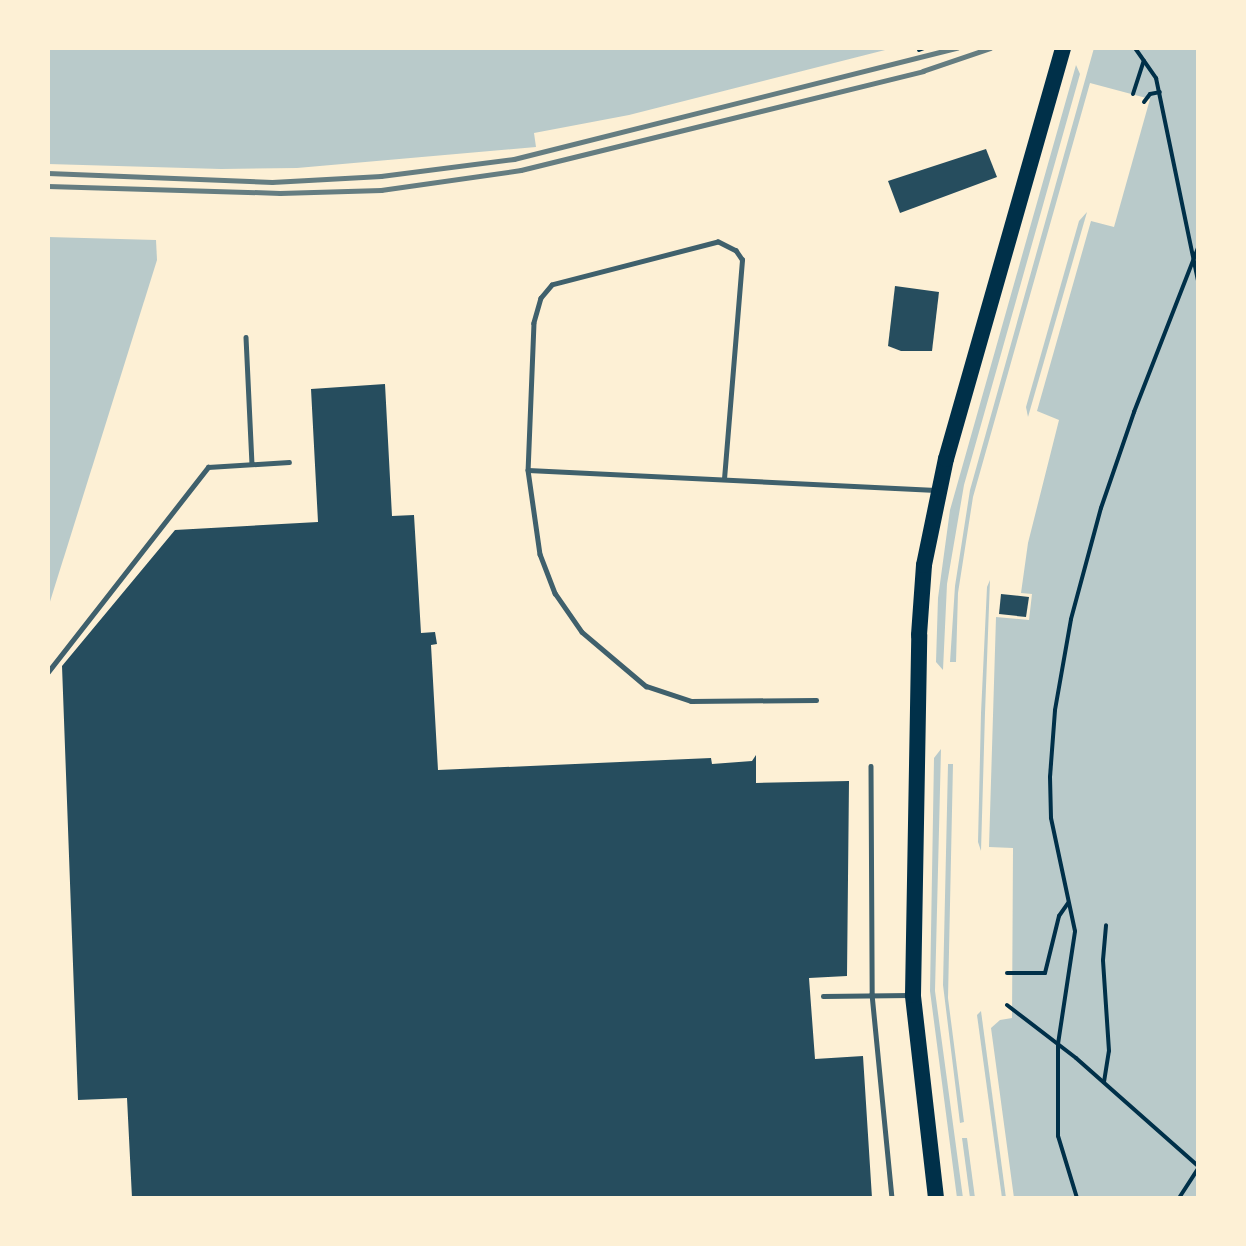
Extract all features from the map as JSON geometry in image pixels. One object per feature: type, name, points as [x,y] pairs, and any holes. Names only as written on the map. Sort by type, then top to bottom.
[{"type":"highway","points":[[936,1198],[913,995],[918,635],[924,565],[939,490],[1063,48]]},
{"type":"lane","points":[[724,479],[742,260],[736,251],[718,242],[552,285],[541,298],[534,323],[528,470],[540,554],[555,593],[582,632],[646,686],[691,701],[816,700]]},
{"type":"lane","points":[[246,337],[252,465]]},
{"type":"lane","points":[[48,672],[208,467],[289,462]]},
{"type":"lane","points":[[528,470],[939,490]]},
{"type":"lane","points":[[871,766],[872,994],[892,1198]]},
{"type":"lane","points":[[823,996],[913,995]]},
{"type":"path","points":[[1135,48],[1156,78],[1160,92],[1198,281]]},
{"type":"path","points":[[1133,94],[1144,61]]},
{"type":"path","points":[[1144,102],[1150,94],[1160,92]]},
{"type":"path","points":[[1077,1198],[1058,1136],[1058,1044],[1075,931],[1051,818],[1050,777],[1055,710],[1071,619],[1101,508],[1134,412],[1198,248]]},
{"type":"path","points":[[1007,973],[1045,973],[1059,916],[1069,902]]},
{"type":"path","points":[[1104,1082],[1109,1051],[1103,960],[1106,925]]},
{"type":"path","points":[[1007,1005],[1104,1082],[1198,1167],[1179,1198]]},
{"type":"shaded area","points":[[48,48],[893,48],[629,115],[534,133],[536,147],[297,168],[221,169],[48,164]]},
{"type":"shaded area","points":[[1094,48],[1198,48],[1198,1198],[1014,1198],[991,1028],[1000,1020],[1012,1018],[1013,848],[989,847],[996,617],[1029,620],[1032,594],[1021,593],[1028,543],[1059,420],[1037,411],[1091,221],[1114,227],[1150,99],[1090,83],[973,497],[958,593],[956,662],[950,662],[955,586],[970,490]]},
{"type":"shaded area","points":[[1076,65],[1080,74],[964,485],[947,584],[943,670],[936,662],[938,598],[950,510]]},
{"type":"shaded area","points":[[1087,212],[1028,417],[1026,407],[1079,221]]},
{"type":"shaded area","points":[[48,237],[156,240],[157,260],[48,608]]},
{"type":"shaded area","points":[[990,580],[981,851],[978,842],[981,713],[987,587]]},
{"type":"shaded area","points":[[941,749],[935,991],[963,1198],[957,1198],[930,991],[934,758]]},
{"type":"shaded area","points":[[948,764],[953,764],[948,998],[964,1122],[960,1123],[943,985]]},
{"type":"shaded area","points":[[981,1011],[1006,1198],[1002,1198],[977,1015]]},
{"type":"shaded area","points":[[962,1138],[967,1138],[975,1198],[970,1198]]},
{"type":"building","points":[[986,149],[997,177],[900,213],[888,181]]},
{"type":"building","points":[[895,286],[939,292],[932,351],[901,351],[888,346]]},
{"type":"building","points":[[385,384],[392,516],[414,515],[421,633],[435,632],[437,644],[431,645],[438,770],[711,758],[712,764],[752,761],[756,755],[756,783],[849,781],[847,976],[809,978],[815,1059],[863,1056],[872,1198],[132,1198],[127,1098],[78,1100],[62,666],[175,530],[318,522],[311,389]]},
{"type":"building","points":[[1001,594],[1029,597],[1026,617],[999,614]]},
{"type":"railway","points":[[48,173],[272,182],[381,176],[514,159],[957,48]]},
{"type":"railway","points":[[48,186],[280,193],[381,190],[521,170],[923,71],[990,48]]}]
